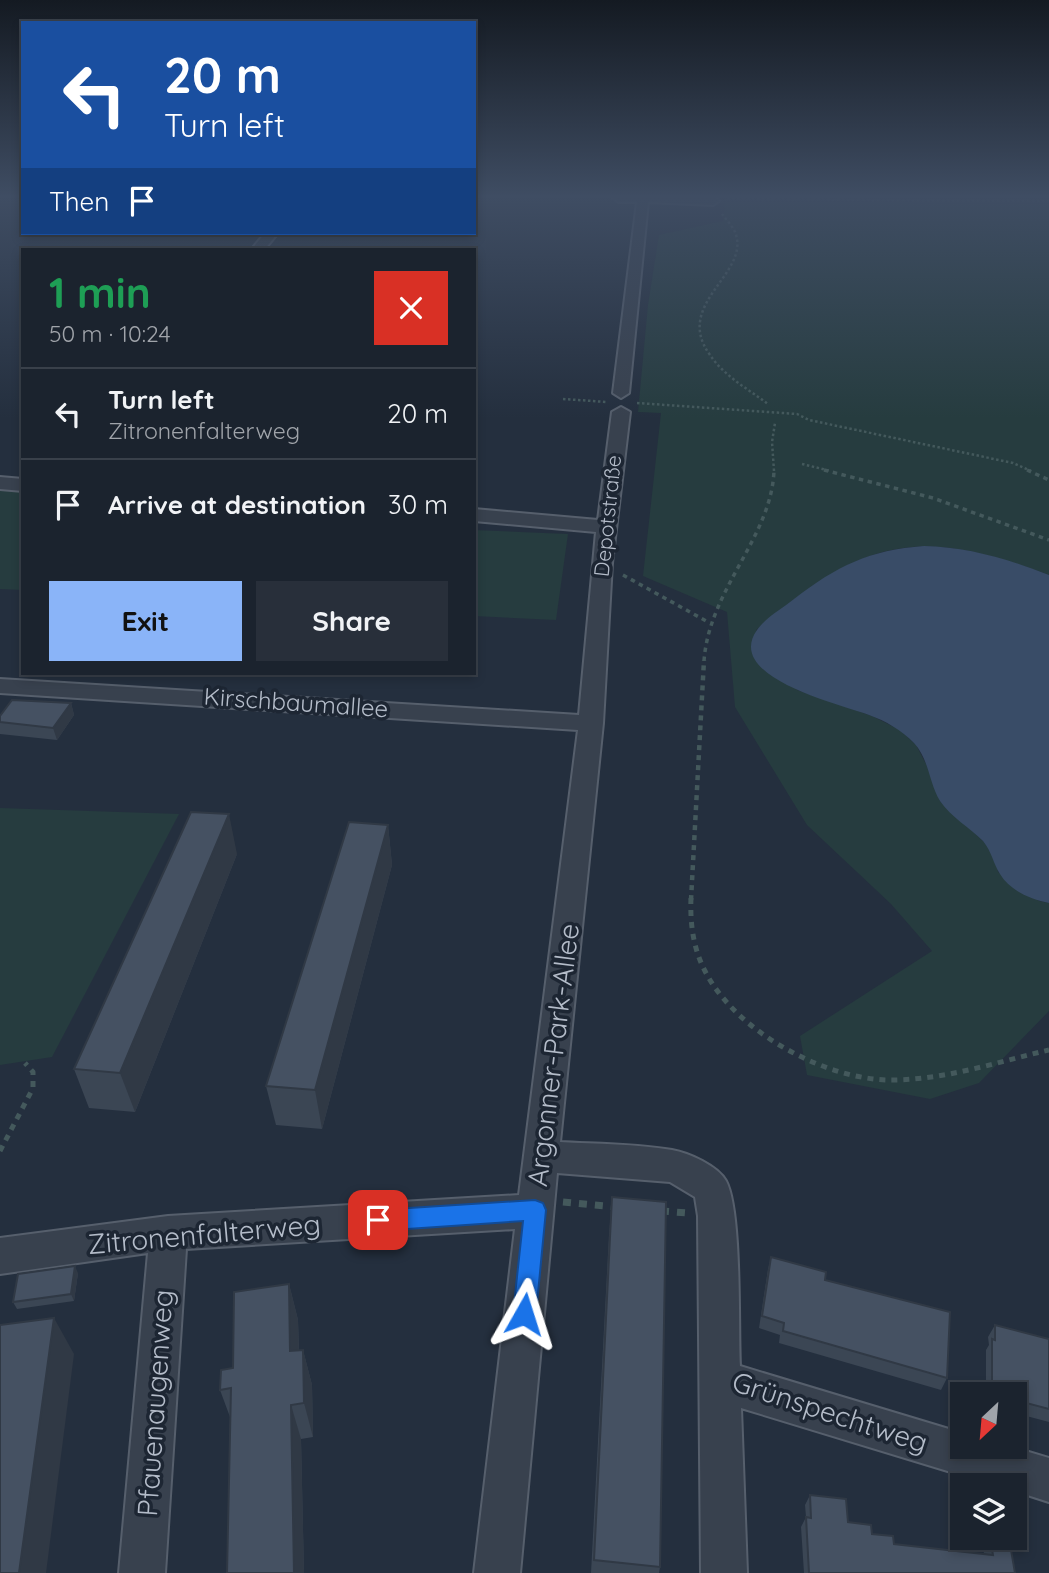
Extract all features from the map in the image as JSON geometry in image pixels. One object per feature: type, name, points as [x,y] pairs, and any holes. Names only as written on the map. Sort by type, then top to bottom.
[{"type":"street","name":"Depotstraße","points":[[623,403],[636,271]]},
{"type":"street","points":[[0,483],[21,485]]},
{"type":"street","points":[[476,515],[606,527]]},
{"type":"street","name":"Argonner-Park-Allee","points":[[498,1573],[541,1156],[591,723],[598,620]]},
{"type":"street","name":"Kirschbaumallee","points":[[0,686],[591,723]]},
{"type":"street","name":"Grünspechtweg","points":[[541,1156],[674,1166],[704,1181],[712,1190],[716,1216],[720,1381],[1049,1480]]},
{"type":"street","name":"Zitronenfalterweg","points":[[0,1256],[168,1233],[536,1205]]},
{"type":"street","name":"Pfauenaugenweg","points":[[142,1573],[168,1233]]},
{"type":"street","points":[[720,1381],[724,1573]]},
{"type":"lane","name":"Depotstraße","points":[[598,620],[606,527],[623,403]]},
{"type":"path","points":[[726,271],[706,299],[700,334],[706,351],[720,366],[768,404]]},
{"type":"path","points":[[563,399],[797,414],[809,420],[1013,463],[1049,480]]},
{"type":"path","points":[[775,423],[770,443],[774,474],[762,516],[742,562],[718,600],[708,622],[693,824],[691,910],[698,957],[712,984],[733,1011],[759,1032],[827,1069],[859,1079],[935,1077],[1049,1050]]},
{"type":"path","points":[[802,464],[933,498],[1049,540]]},
{"type":"path","points":[[602,563],[708,622]]},
{"type":"path","points":[[0,1152],[33,1088],[33,1072],[25,1063]]},
{"type":"path","points":[[536,1205],[619,1207]]},
{"type":"path","points":[[647,1210],[716,1216]]},
{"type":"green space","points":[[653,271],[1049,271],[1049,575],[1002,559],[962,550],[926,546],[893,550],[861,559],[829,576],[794,599],[756,630],[797,690],[872,716],[900,730],[916,745],[940,801],[984,842],[995,858],[998,872],[1039,901],[1049,903],[1049,1011],[979,1083],[930,1099],[807,1075],[800,1036],[932,951],[891,904],[807,825],[735,707],[727,612],[643,576],[661,413],[638,412]]},
{"type":"green space","points":[[0,490],[21,492],[21,590],[0,589]]},
{"type":"green space","points":[[476,530],[568,534],[556,620],[476,616]]},
{"type":"green space","points":[[0,808],[179,814],[52,1057],[0,1065]]},
{"type":"water","points":[[924,546],[988,555],[1049,575],[1049,903],[1021,893],[1004,880],[983,841],[940,801],[923,756],[909,738],[881,720],[790,687],[756,662],[751,647],[757,630],[810,587],[840,569],[870,556]]},
{"type":"building","points":[[12,700],[71,703],[53,728],[0,722],[0,716]]},
{"type":"building","points":[[191,812],[229,814],[120,1073],[74,1069]]},
{"type":"building","points":[[349,822],[388,825],[315,1090],[266,1086]]},
{"type":"building","points":[[612,1197],[666,1202],[660,1567],[594,1560]]},
{"type":"building","points":[[771,1257],[826,1272],[825,1280],[950,1312],[947,1378],[783,1331],[784,1323],[762,1316]]},
{"type":"building","points":[[75,1266],[71,1294],[13,1302],[18,1274]]},
{"type":"building","points":[[289,1284],[290,1351],[303,1350],[304,1403],[291,1405],[294,1573],[227,1573],[231,1388],[220,1390],[221,1370],[233,1368],[234,1292]]},
{"type":"building","points":[[54,1318],[19,1573],[0,1573],[0,1325]]},
{"type":"building","points":[[995,1325],[1049,1339],[1049,1409],[1027,1403],[1027,1382],[992,1382],[992,1339],[995,1340]]},
{"type":"building","points":[[810,1495],[846,1499],[848,1522],[871,1525],[872,1534],[893,1536],[894,1544],[993,1555],[992,1550],[1011,1550],[1015,1573],[809,1573],[806,1517],[811,1518]]},
{"type":"route","points":[[378,1220],[535,1210],[524,1314]]}]
